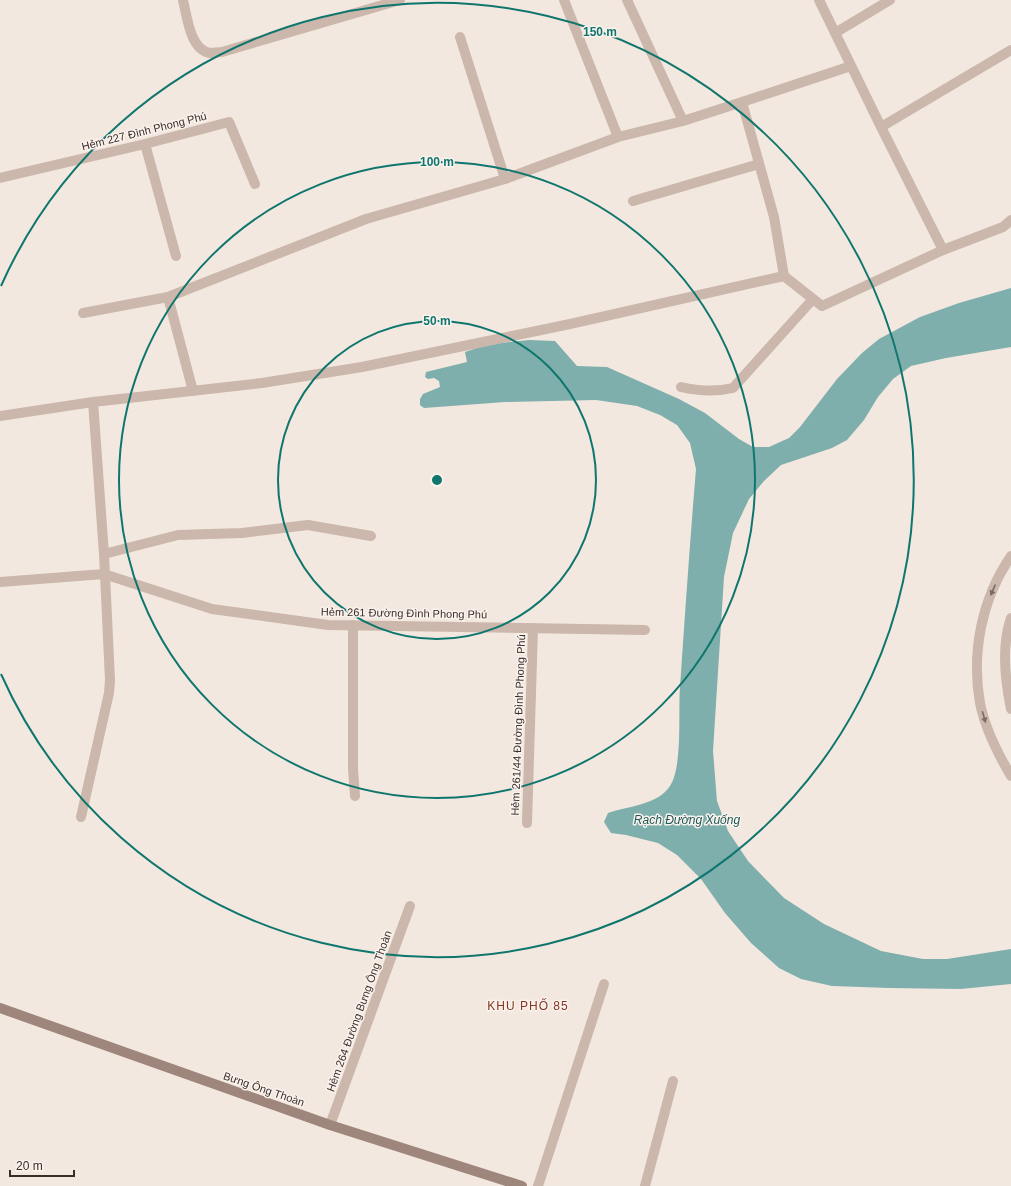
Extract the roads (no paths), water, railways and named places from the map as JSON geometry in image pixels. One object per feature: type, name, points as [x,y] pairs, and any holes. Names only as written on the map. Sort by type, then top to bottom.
[{"type":"street","points":[[183,0],[193,39],[199,48],[209,53],[222,52],[400,0]]},
{"type":"street","points":[[564,0],[618,137]]},
{"type":"street","points":[[627,0],[683,121]]},
{"type":"street","points":[[819,0],[943,250]]},
{"type":"street","points":[[835,33],[890,0]]},
{"type":"street","points":[[460,38],[505,179]]},
{"type":"street","points":[[881,127],[1011,50]]},
{"type":"street","points":[[83,313],[168,297],[366,219],[505,179],[618,137],[683,121],[851,66]]},
{"type":"street","points":[[742,102],[774,217],[784,276],[822,306],[943,250],[1003,228],[1011,220]]},
{"type":"street","name":"Hẻm 227 Đình Phong Phú","points":[[0,178],[145,144],[229,122],[255,184]]},
{"type":"street","points":[[145,144],[176,256]]},
{"type":"street","points":[[633,201],[759,164]]},
{"type":"street","points":[[0,416],[93,402],[262,383],[362,368],[570,324],[784,276]]},
{"type":"street","points":[[168,297],[193,391]]},
{"type":"street","points":[[681,387],[708,390],[733,388],[813,299]]},
{"type":"street","points":[[81,817],[109,693],[110,680],[104,554],[93,402]]},
{"type":"street","points":[[104,554],[178,535],[242,533],[308,525],[371,536]]},
{"type":"street","points":[[1011,556],[992,590],[978,643],[980,703],[987,728],[998,753],[1011,776]]},
{"type":"street","name":"Hẻm 261 Đường Đình Phong Phú","points":[[0,582],[104,574],[212,609],[328,625],[645,630]]},
{"type":"street","points":[[1011,618],[1005,649],[1006,679],[1011,709]]},
{"type":"street","points":[[353,625],[353,769],[355,796]]},
{"type":"street","name":"Hẻm 261/44 Đường Đình Phong Phú","points":[[527,823],[534,628]]},
{"type":"street","name":"Hẻm 264 Đường Bưng Ông Thoàn","points":[[330,1125],[410,906]]},
{"type":"street","points":[[538,1186],[604,984]]},
{"type":"street","name":"Bưng Ông Thoàn","points":[[0,1008],[330,1125],[522,1186]]},
{"type":"street","points":[[645,1186],[673,1081]]},
{"type":"water","name":"Rạch Đường Xuống","points":[[1011,288],[1011,347],[946,358],[911,366],[893,379],[878,397],[864,420],[847,440],[832,448],[781,465],[764,481],[749,499],[733,533],[724,577],[713,751],[717,801],[728,831],[748,861],[784,898],[824,924],[881,951],[923,959],[947,959],[1011,949],[1011,984],[961,989],[889,988],[832,986],[801,979],[779,968],[751,943],[725,913],[701,879],[677,855],[658,843],[611,833],[604,822],[608,813],[642,804],[665,792],[670,786],[677,766],[680,687],[696,469],[690,443],[677,425],[660,415],[637,406],[596,400],[505,402],[424,408],[420,405],[420,399],[423,394],[440,387],[439,381],[434,378],[428,379],[425,377],[426,372],[467,362],[465,352],[483,346],[529,340],[555,341],[577,366],[607,367],[679,399],[705,413],[739,439],[753,447],[769,447],[789,438],[800,427],[837,379],[862,353],[879,339],[920,317],[959,303]]},
{"type":"district","name":"KHU PHỐ 85","points":[[528,1006]]}]
